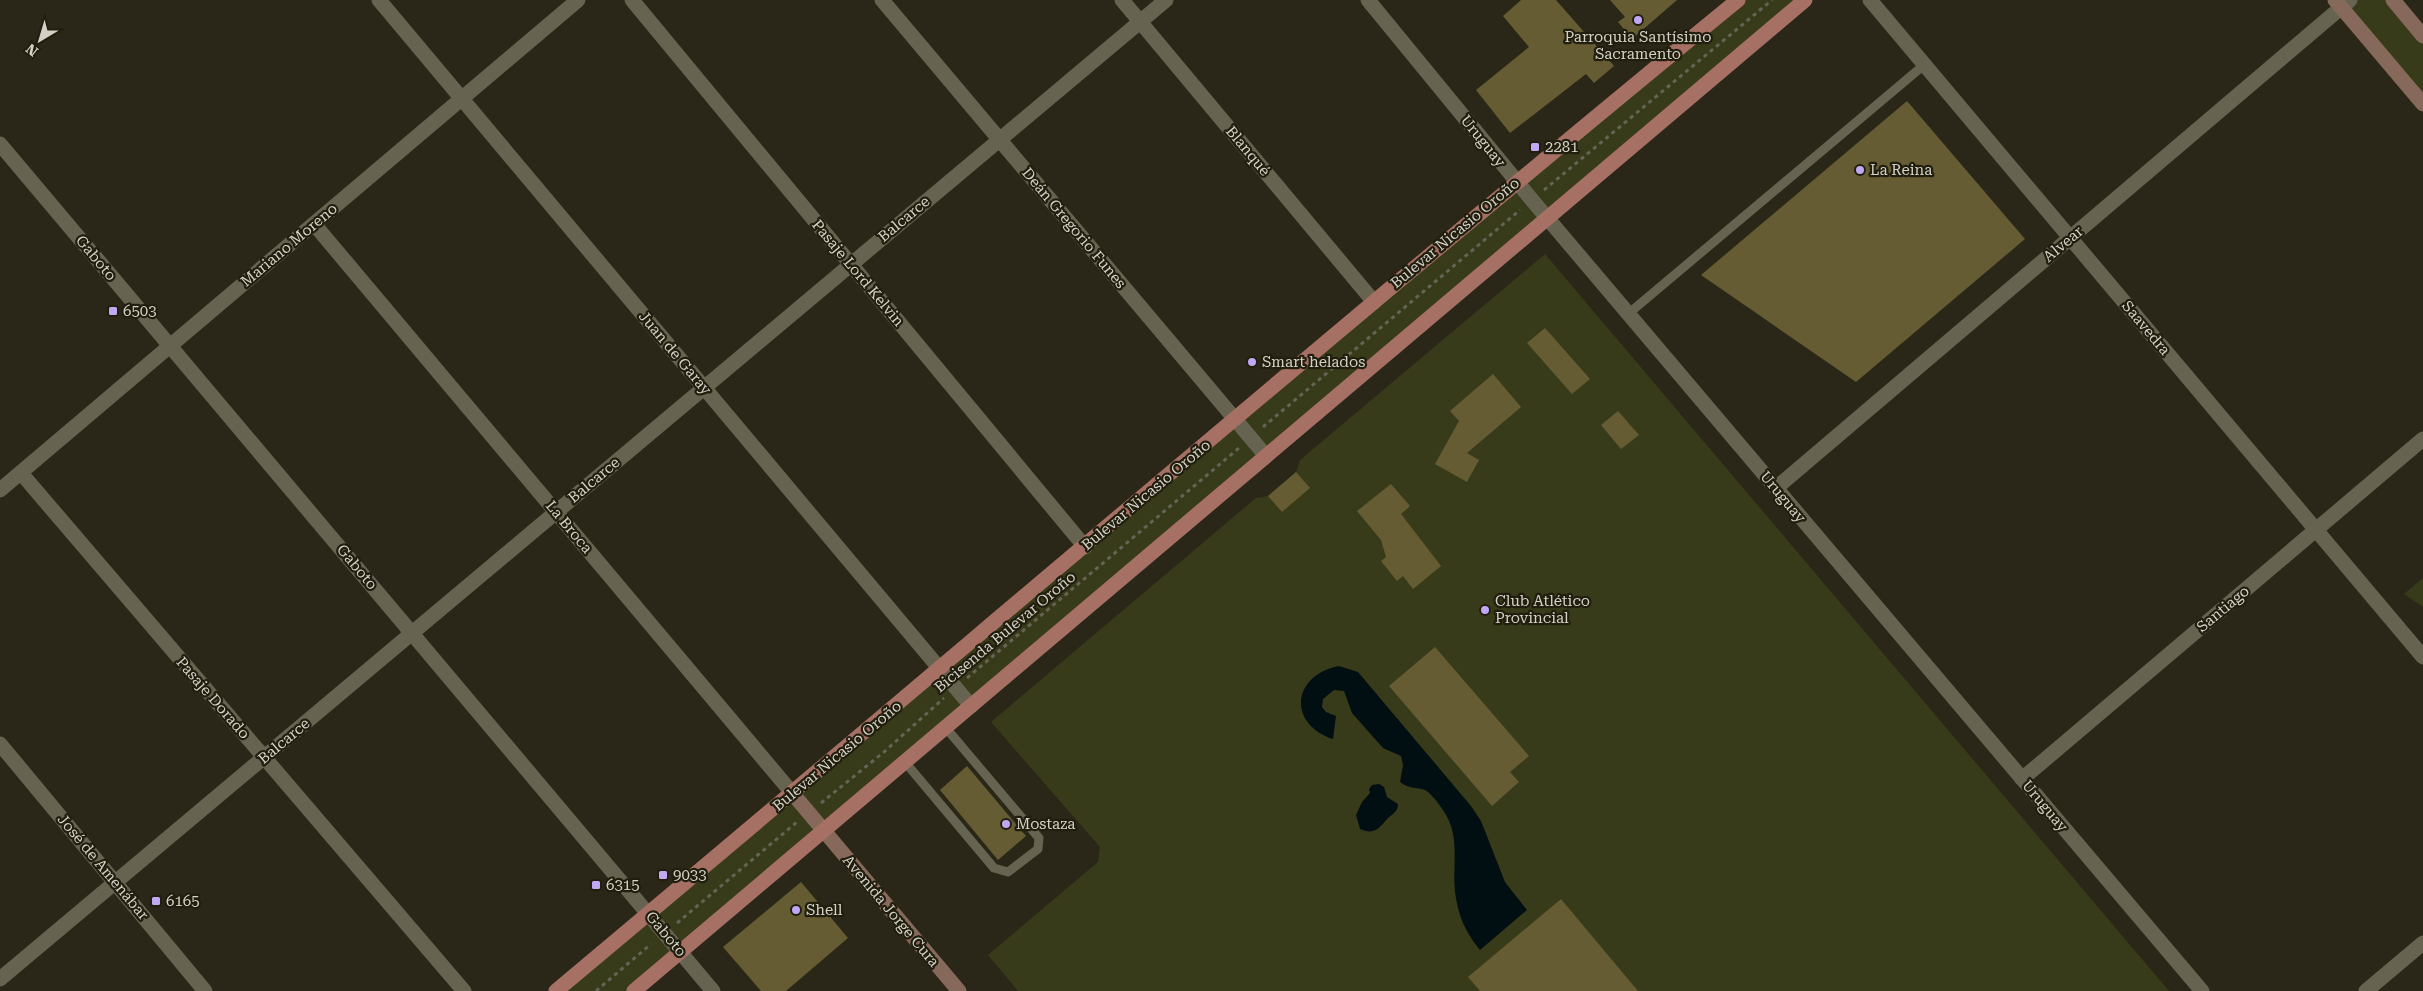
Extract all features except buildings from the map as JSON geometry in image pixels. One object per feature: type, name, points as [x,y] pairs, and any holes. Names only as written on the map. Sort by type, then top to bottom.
[{"type":"main road","name":"Bulevar Nicasio Oroño","points":[[556,991],[793,794],[1516,181],[1738,0]]},
{"type":"main road","points":[[634,991],[1805,0]]},
{"type":"street","name":"Juan de Garay","points":[[379,0],[971,706]]},
{"type":"street","name":"Mariano Moreno","points":[[0,490],[578,0]]},
{"type":"street","name":"Pasaje Lord Kelvin","points":[[632,0],[1085,547]]},
{"type":"street","name":"Deán Gregorio Funes","points":[[882,0],[1266,456]]},
{"type":"street","name":"Blanqué","points":[[1122,0],[1374,302]]},
{"type":"street","name":"Balcarce","points":[[0,979],[1166,0]]},
{"type":"street","name":"Uruguay","points":[[1368,0],[1547,218],[2202,991]]},
{"type":"street","name":"Saavedra","points":[[1870,0],[2423,657]]},
{"type":"street","points":[[2393,0],[2423,36]]},
{"type":"street","points":[[2342,2],[2423,104]]},
{"type":"street","name":"Alvear","points":[[1776,488],[2070,238],[2342,2]]},
{"type":"street","name":"Gaboto","points":[[0,144],[713,991]]},
{"type":"street","name":"La Broca","points":[[314,224],[824,831]]},
{"type":"street","name":"Santiago","points":[[2022,779],[2423,439]]},
{"type":"street","name":"Pasaje Dorado","points":[[21,473],[464,991]]},
{"type":"street","name":"José de Amenábar","points":[[0,744],[205,991]]},
{"type":"street","name":"Avenida Jorge Cura","points":[[824,831],[959,991]]},
{"type":"street","points":[[2366,991],[2423,943]]},
{"type":"lane","points":[[1628,314],[1924,65]]},
{"type":"lane","points":[[905,762],[994,868],[1008,872],[1038,849],[1039,838],[946,728]]},
{"type":"path","name":"Bicisenda Bulevar Oroño","points":[[596,991],[809,812],[884,752],[956,688],[1532,200],[1772,0]]},
{"type":"green space","points":[[1738,0],[1805,0],[634,991],[556,991]]},
{"type":"green space","points":[[2335,0],[2393,0],[2423,36],[2423,104]]},
{"type":"green space","name":"Club Atlético Provincial","points":[[1545,254],[2169,991],[1018,991],[988,955],[1098,862],[1100,847],[991,722],[1256,498],[1268,496],[1296,472],[1300,460]]},
{"type":"green space","points":[[2423,578],[2423,607],[2404,594]]},
{"type":"shaded area","points":[[1339,666],[1358,672],[1471,806],[1481,821],[1505,882],[1527,910],[1480,950],[1466,930],[1458,908],[1454,881],[1454,839],[1449,820],[1443,810],[1427,791],[1409,787],[1400,782],[1403,765],[1401,756],[1383,748],[1352,713],[1344,691],[1334,690],[1323,699],[1322,707],[1326,712],[1336,716],[1333,739],[1318,732],[1308,723],[1302,712],[1301,700],[1304,689],[1312,679],[1323,671]]},
{"type":"shaded area","points":[[1379,784],[1384,787],[1387,797],[1398,804],[1398,807],[1378,828],[1372,831],[1365,831],[1360,829],[1356,815],[1362,802],[1370,793],[1369,789],[1372,785]]},
{"type":"place","name":"Parroquia Santísimo Sacramento","points":[[1638,20]]},
{"type":"place","name":"2281","points":[[1535,147]]},
{"type":"place","name":"La Reina","points":[[1860,170]]},
{"type":"place","name":"6503","points":[[113,311]]},
{"type":"place","name":"Smart helados","points":[[1252,362]]},
{"type":"place","name":"Club Atlético Provincial","points":[[1485,610]]},
{"type":"place","name":"Mostaza","points":[[1006,824]]},
{"type":"place","name":"9033","points":[[663,875]]},
{"type":"place","name":"6315","points":[[596,885]]},
{"type":"place","name":"6165","points":[[156,901]]},
{"type":"place","name":"Shell","points":[[796,910]]}]
